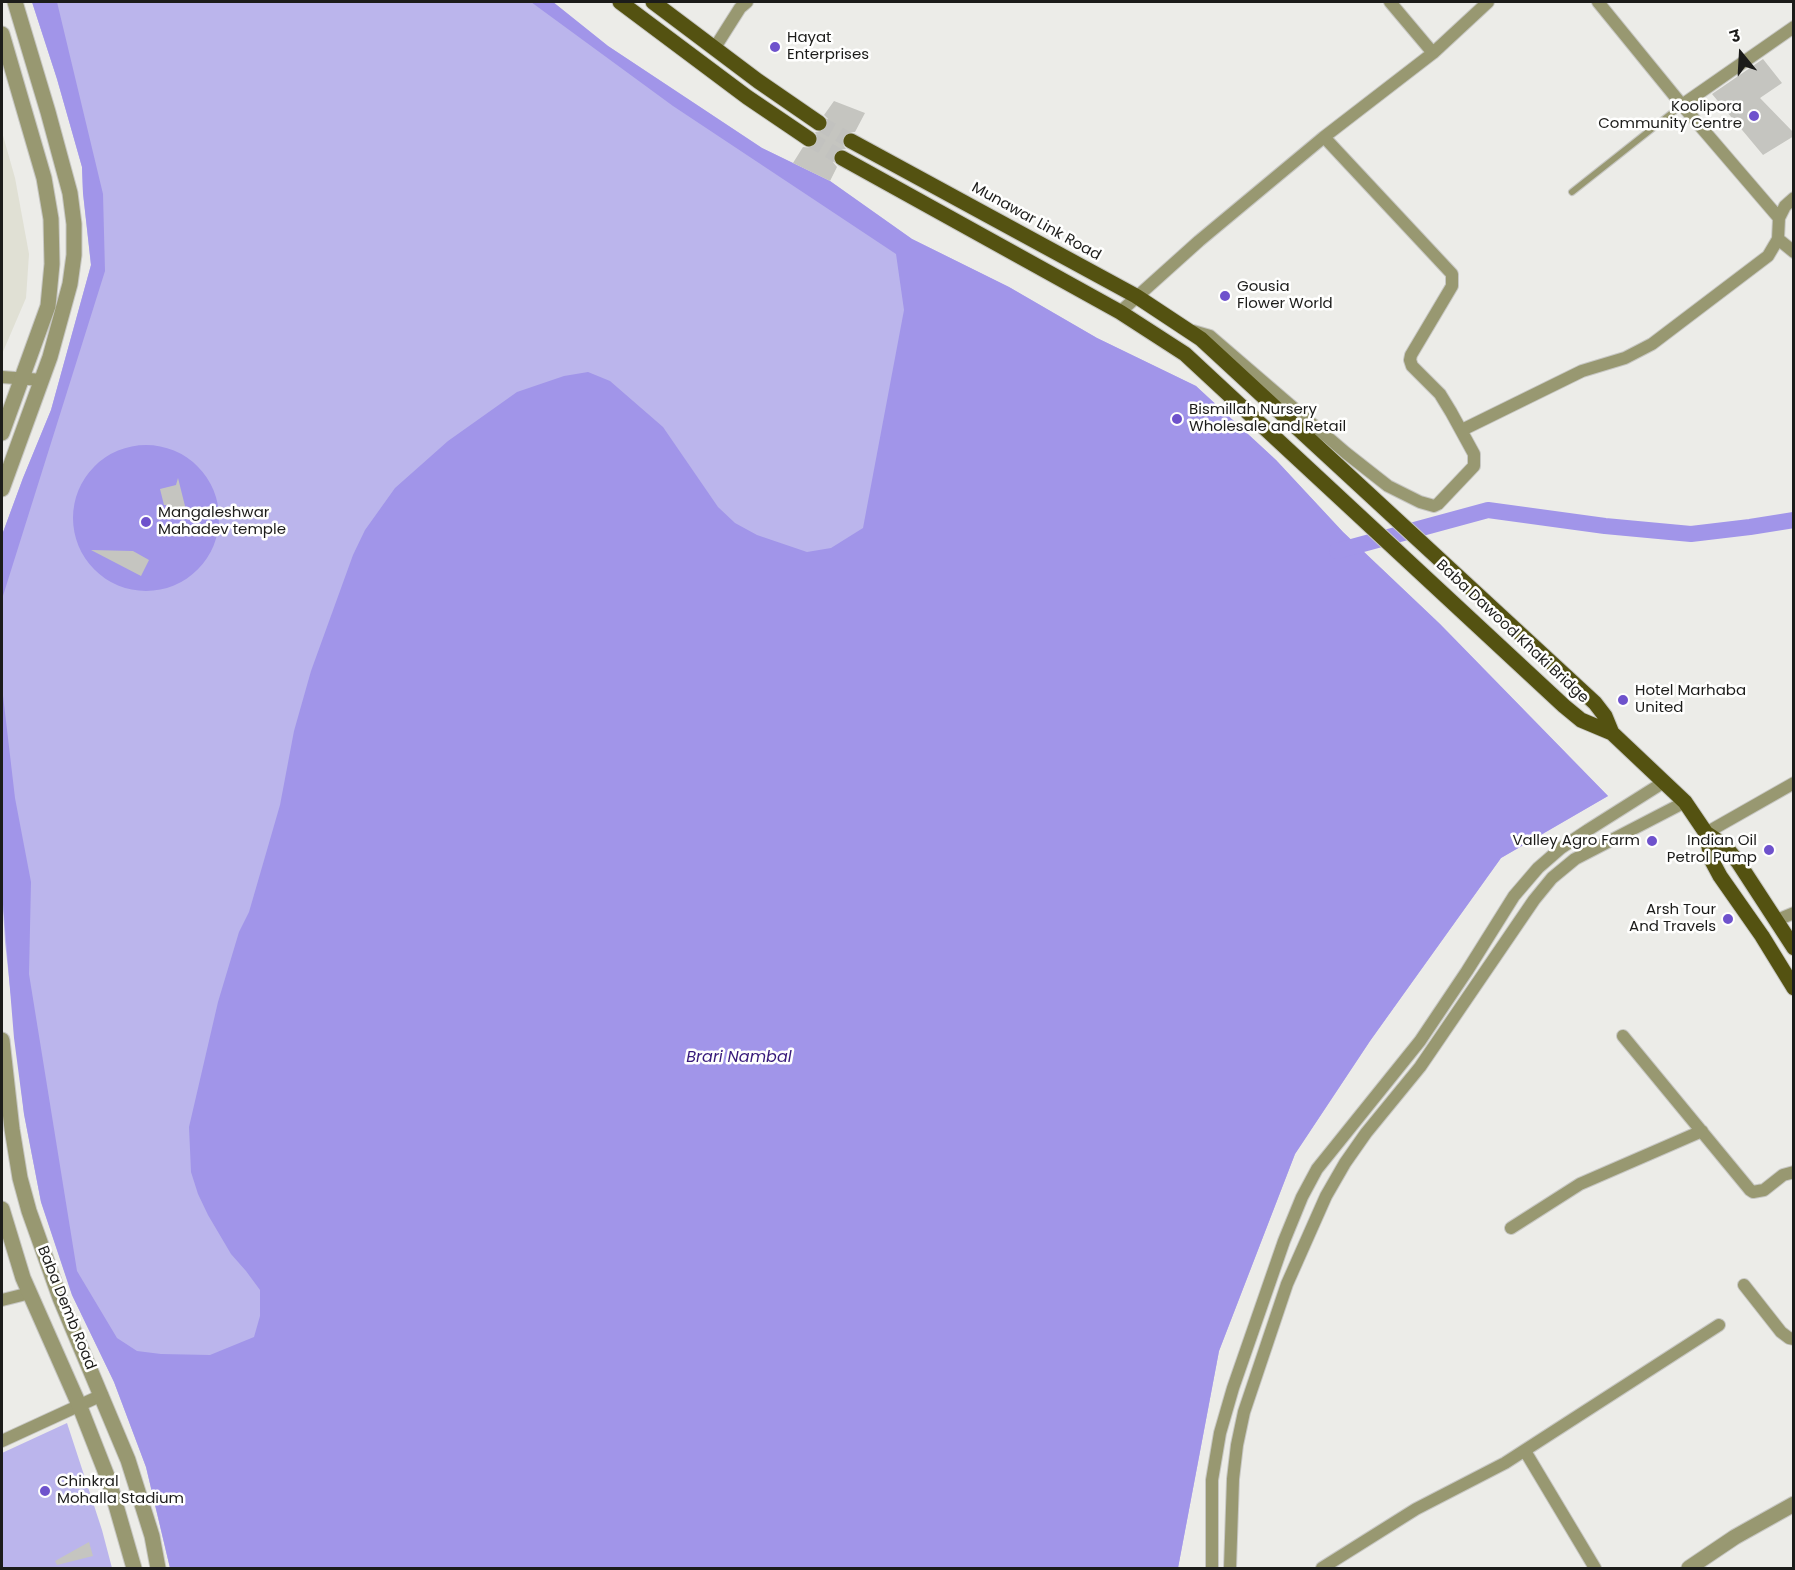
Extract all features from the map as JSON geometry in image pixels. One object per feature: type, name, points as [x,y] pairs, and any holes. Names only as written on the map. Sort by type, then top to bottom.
[{"type":"main road","points":[[620,2],[747,97],[809,139]]},
{"type":"main road","points":[[653,2],[714,49],[819,123]]},
{"type":"main road","points":[[702,64],[714,49]]},
{"type":"main road","name":"Munawar Link Road","points":[[851,141],[1136,296],[1202,339]]},
{"type":"main road","points":[[842,158],[1120,312]]},
{"type":"main road","name":"Baba Dawood Khaki Bridge","points":[[1120,312],[1185,354],[1564,706],[1581,720],[1612,733]]},
{"type":"main road","name":"Baba Dawood Khaki Bridge","points":[[1202,339],[1579,688],[1605,716],[1612,733]]},
{"type":"main road","points":[[1612,733],[1684,801],[1706,833],[1724,845],[1738,862],[1794,948]]},
{"type":"main road","points":[[1706,833],[1712,861],[1720,876],[1762,936],[1794,988]]},
{"type":"street","points":[[2,489],[42,380],[70,284],[74,255],[74,224],[70,193],[15,2]]},
{"type":"street","points":[[714,49],[740,8],[747,2]]},
{"type":"street","points":[[1390,2],[1433,53]]},
{"type":"street","points":[[1120,312],[1199,241],[1324,137],[1433,53],[1488,2]]},
{"type":"street","points":[[1598,2],[1779,218]]},
{"type":"street","points":[[1682,105],[1794,27]]},
{"type":"street","points":[[2,34],[39,157],[51,219],[52,264],[48,306],[2,433]]},
{"type":"street","points":[[1189,330],[1210,336],[1346,453],[1388,486],[1427,505],[1438,504],[1474,466],[1474,454],[1462,430],[1440,394],[1412,366],[1410,360],[1452,286],[1452,274],[1324,137]]},
{"type":"street","points":[[1462,430],[1582,371],[1625,358],[1645,348],[1768,256],[1778,239],[1779,218],[1785,206],[1794,198]]},
{"type":"street","points":[[1778,239],[1794,252]]},
{"type":"street","points":[[2,376],[42,380]]},
{"type":"street","points":[[1212,1569],[1212,1480],[1215,1454],[1233,1388],[1271,1278],[1302,1197],[1317,1169],[1420,1041],[1514,896],[1538,868],[1561,848],[1664,782]]},
{"type":"street","points":[[1706,833],[1794,783]]},
{"type":"street","points":[[1230,1569],[1233,1479],[1244,1412],[1287,1284],[1326,1196],[1366,1133],[1420,1067],[1552,878],[1575,859],[1684,801]]},
{"type":"street","points":[[1776,920],[1794,913]]},
{"type":"street","points":[[1623,1036],[1753,1192],[1764,1190],[1783,1175],[1794,1172]]},
{"type":"street","name":"Baba Demb Road","points":[[2,1040],[7,1130],[29,1211],[60,1298],[102,1395],[143,1506],[152,1536],[158,1569]]},
{"type":"street","points":[[1511,1228],[1581,1184],[1702,1131]]},
{"type":"street","name":"Baba Demb Road","points":[[2,1210],[7,1231],[30,1293],[80,1407],[109,1481],[134,1569]]},
{"type":"street","points":[[1271,1278],[1287,1284]]},
{"type":"street","points":[[1744,1285],[1781,1332],[1794,1339]]},
{"type":"street","points":[[2,1300],[30,1293]]},
{"type":"street","points":[[1322,1569],[1416,1509],[1497,1468],[1525,1451],[1719,1325]]},
{"type":"street","points":[[2,1441],[102,1395]]},
{"type":"street","points":[[1525,1451],[1595,1569]]},
{"type":"street","points":[[1689,1569],[1735,1537],[1794,1504]]},
{"type":"lane","points":[[1572,192],[1682,105]]},
{"type":"shaded area","name":"Brari Nambal","points":[[32,2],[553,2],[608,46],[762,148],[830,181],[912,239],[1009,287],[1097,338],[1196,386],[1276,460],[1343,532],[1440,624],[1608,796],[1501,858],[1370,1041],[1295,1154],[1219,1351],[1178,1568],[170,1568],[146,1467],[114,1382],[72,1295],[41,1202],[24,1114],[5,942],[2,892],[2,535],[51,410],[91,265],[82,167]]},
{"type":"shaded area","points":[[2,132],[15,178],[29,254],[26,298],[2,354]]},
{"type":"shaded area","name":"Chinkral Mohalla Stadium","points":[[67,1423],[112,1568],[2,1568],[2,1453]]},
{"type":"water","points":[[32,2],[57,2],[103,194],[105,271],[2,599],[2,535],[51,410],[91,265],[82,167]]},
{"type":"water","name":"Brari Nambal","points":[[531,2],[553,2],[608,46],[762,148],[830,181],[912,239],[1009,287],[1097,338],[1196,386],[1276,460],[1343,532],[1440,624],[1608,796],[1501,858],[1370,1041],[1295,1154],[1219,1351],[1178,1568],[170,1568],[146,1467],[114,1382],[72,1295],[41,1202],[24,1114],[14,1038],[2,892],[2,687],[15,798],[31,882],[29,974],[77,1271],[117,1338],[137,1351],[210,1355],[254,1337],[260,1316],[260,1290],[231,1254],[198,1194],[191,1172],[189,1127],[218,1002],[239,932],[249,912],[280,805],[294,731],[311,671],[353,555],[365,530],[395,488],[448,441],[517,392],[564,376],[588,372],[610,381],[663,427],[718,507],[735,523],[757,535],[807,552],[831,548],[863,528],[904,310],[896,254],[673,106]]},
{"type":"water","name":"Mangaleshwar Mahadev temple","points":[[146,445],[174,451],[186,457],[197,467],[207,478],[213,490],[219,518],[213,546],[207,558],[197,569],[186,579],[174,585],[146,591],[118,585],[106,579],[95,569],[85,558],[79,546],[73,518],[79,490],[85,478],[95,467],[106,457],[118,451]]},
{"type":"building","name":"Koolipora Community Centre","points":[[1763,59],[1782,83],[1760,98],[1794,133],[1794,136],[1763,155],[1712,94]]},
{"type":"building","points":[[834,101],[865,113],[855,132],[846,132],[842,137],[841,142],[846,149],[838,149],[833,154],[833,162],[837,167],[830,181],[793,163],[803,147],[813,148],[817,144],[819,139],[815,132],[823,132],[827,128],[828,119],[824,115]]},
{"type":"building","points":[[178,478],[186,510],[165,516],[169,505],[164,505],[160,489],[176,485]]},
{"type":"building","points":[[91,550],[133,551],[149,560],[141,576]]},
{"type":"building","points":[[89,1542],[93,1556],[57,1565],[55,1561]]},
{"type":"waterway","points":[[1337,551],[1488,510],[1605,526],[1691,534],[1794,520]]},
{"type":"tunnel","points":[[819,123],[851,141]]},
{"type":"tunnel","points":[[809,139],[842,158]]},
{"type":"place","name":"Hayat Enterprises","points":[[775,47]]},
{"type":"place","name":"Koolipora Community Centre","points":[[1754,116]]},
{"type":"place","name":"Gousia Flower World","points":[[1225,296]]},
{"type":"place","name":"Bismillah Nursery Wholesale and Retail","points":[[1177,419]]},
{"type":"place","name":"Mangaleshwar Mahadev temple","points":[[146,522]]},
{"type":"place","name":"Hotel Marhaba United","points":[[1623,700]]},
{"type":"place","name":"Valley Agro Farm","points":[[1652,841]]},
{"type":"place","name":"Indian Oil Petrol Pump","points":[[1769,850]]},
{"type":"place","name":"Arsh Tour And Travels","points":[[1728,919]]},
{"type":"place","name":"Chinkral Mohalla Stadium","points":[[45,1491]]}]
